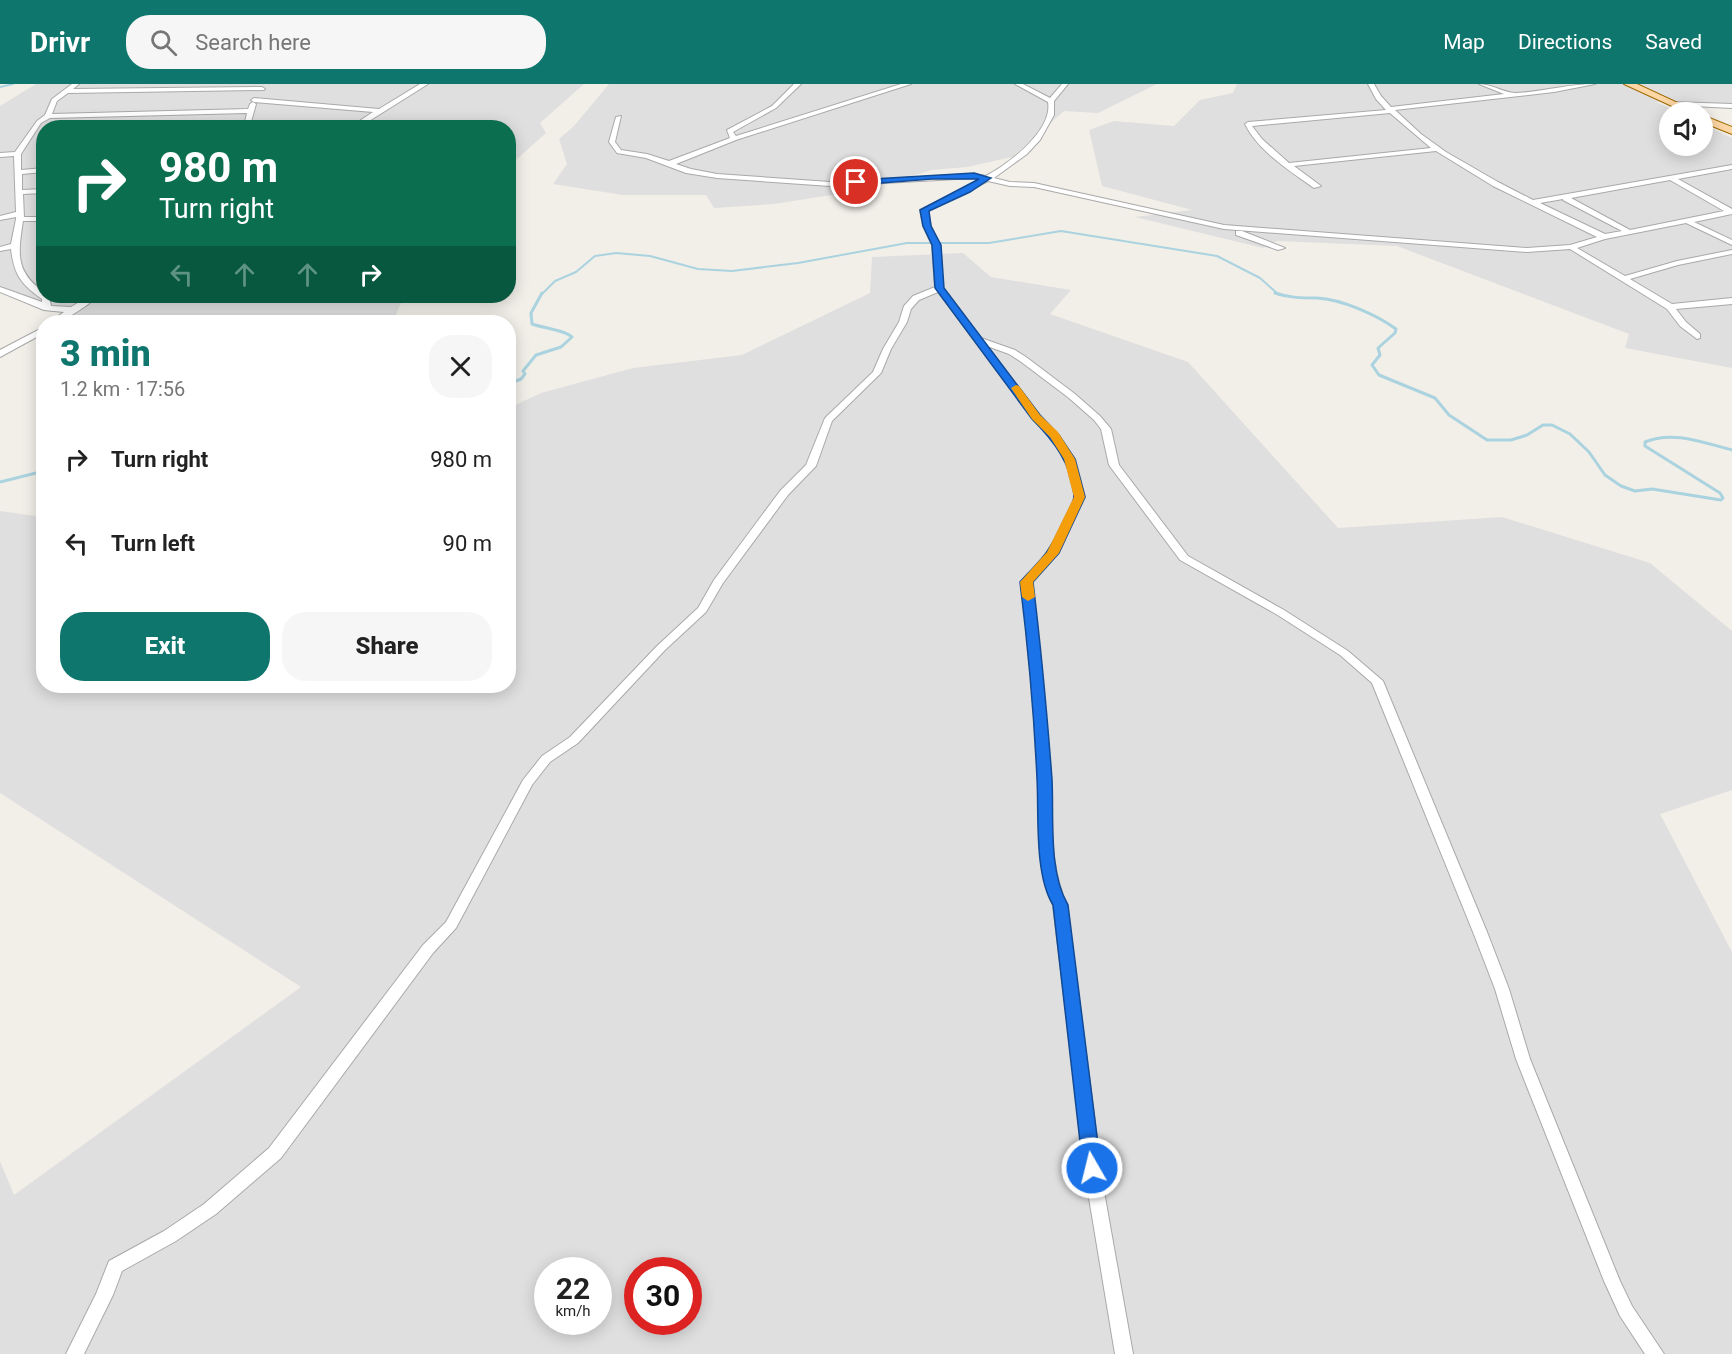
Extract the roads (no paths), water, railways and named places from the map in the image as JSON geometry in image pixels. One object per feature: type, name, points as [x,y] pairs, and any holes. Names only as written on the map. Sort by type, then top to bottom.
[{"type":"main road","points":[[1629,84],[1669,102]]},
{"type":"main road","points":[[1713,123],[1732,131]]},
{"type":"street","points":[[48,116],[54,100],[76,84]]},
{"type":"street","points":[[408,84],[423,85]]},
{"type":"street","points":[[734,139],[729,131],[774,107],[798,84]]},
{"type":"street","points":[[671,163],[734,139],[908,84]]},
{"type":"street","points":[[1018,84],[1051,102],[1053,111],[1043,130],[1010,164],[967,190],[924,210],[927,226],[936,245],[939,288],[957,315],[981,341],[1036,417],[1054,435],[1070,459],[1080,497],[1053,553],[1026,582],[1035,648],[1047,851],[1056,897],[1060,905],[1101,1236],[1124,1354]]},
{"type":"street","points":[[1051,102],[1065,84]]},
{"type":"street","points":[[1371,84],[1376,97],[1390,110],[1437,149],[1472,172],[1604,237]]},
{"type":"street","points":[[1482,84],[1512,95]]},
{"type":"street","points":[[1542,84],[1554,90]]},
{"type":"street","points":[[1317,186],[1266,147],[1250,130],[1248,124],[1390,110],[1592,84]]},
{"type":"street","points":[[365,120],[423,85]]},
{"type":"street","points":[[64,91],[265,87]]},
{"type":"street","points":[[249,120],[249,111],[254,100],[265,87]]},
{"type":"street","points":[[254,100],[380,111]]},
{"type":"street","points":[[1713,105],[1732,106]]},
{"type":"street","points":[[42,120],[48,116],[249,111]]},
{"type":"street","points":[[619,117],[612,142],[619,152],[671,163],[682,169],[704,175],[816,183],[951,176],[986,178],[1010,184],[1034,185],[1224,227],[1281,248]]},
{"type":"street","points":[[36,126],[17,154],[19,216],[15,246],[20,275],[36,291]]},
{"type":"street","points":[[1288,165],[1437,149]]},
{"type":"street","points":[[0,155],[17,154]]},
{"type":"street","points":[[1535,202],[1732,167]]},
{"type":"street","points":[[17,172],[36,171]]},
{"type":"street","points":[[1670,177],[1732,212]]},
{"type":"street","points":[[18,192],[36,191]]},
{"type":"street","points":[[1566,198],[1629,232]]},
{"type":"street","points":[[1224,227],[1527,250],[1571,247],[1604,237],[1732,212]]},
{"type":"street","points":[[0,218],[19,216],[36,218]]},
{"type":"street","points":[[1685,220],[1732,243]]},
{"type":"street","points":[[0,249],[15,246]]},
{"type":"street","points":[[1571,247],[1670,307],[1683,324],[1697,336]]},
{"type":"street","points":[[1623,279],[1677,263],[1732,252]]},
{"type":"street","points":[[75,1354],[104,1295],[115,1266],[170,1236],[210,1209],[275,1153],[428,949],[451,925],[527,783],[546,759],[574,741],[661,648],[702,610],[718,582],[784,493],[811,466],[828,420],[877,373],[887,349],[903,322],[907,308],[916,298],[939,288]]},
{"type":"street","points":[[0,289],[46,307],[75,310]]},
{"type":"street","points":[[1670,307],[1732,301]]},
{"type":"street","points":[[66,315],[84,303]]},
{"type":"street","points":[[0,354],[36,334]]},
{"type":"street","points":[[981,341],[1023,359],[1098,418],[1106,429],[1114,465],[1184,558],[1280,612],[1344,653],[1377,681],[1480,932],[1502,989],[1523,1059],[1612,1281],[1626,1311],[1655,1354]]},
{"type":"waterway","points":[[0,87],[13,84]]},
{"type":"waterway","points":[[541,295],[555,281],[576,272],[595,256],[616,253],[650,256],[698,269],[732,271],[798,263],[907,243],[989,243],[1061,231],[1217,256],[1260,278],[1278,294]]},
{"type":"waterway","points":[[516,381],[525,374],[523,371],[536,355],[561,347],[572,337],[532,324],[531,313],[542,293]]},
{"type":"waterway","points":[[1278,294],[1337,301],[1379,318],[1396,329],[1395,333],[1378,348],[1380,355],[1372,365],[1379,375],[1435,398],[1449,415],[1487,440],[1511,440],[1527,435],[1543,425],[1552,425],[1570,434],[1589,452],[1605,475],[1621,486],[1635,491],[1652,489],[1721,500],[1723,498],[1720,493],[1645,446],[1645,442],[1677,437],[1732,450]]},
{"type":"waterway","points":[[0,482],[36,473]]}]
